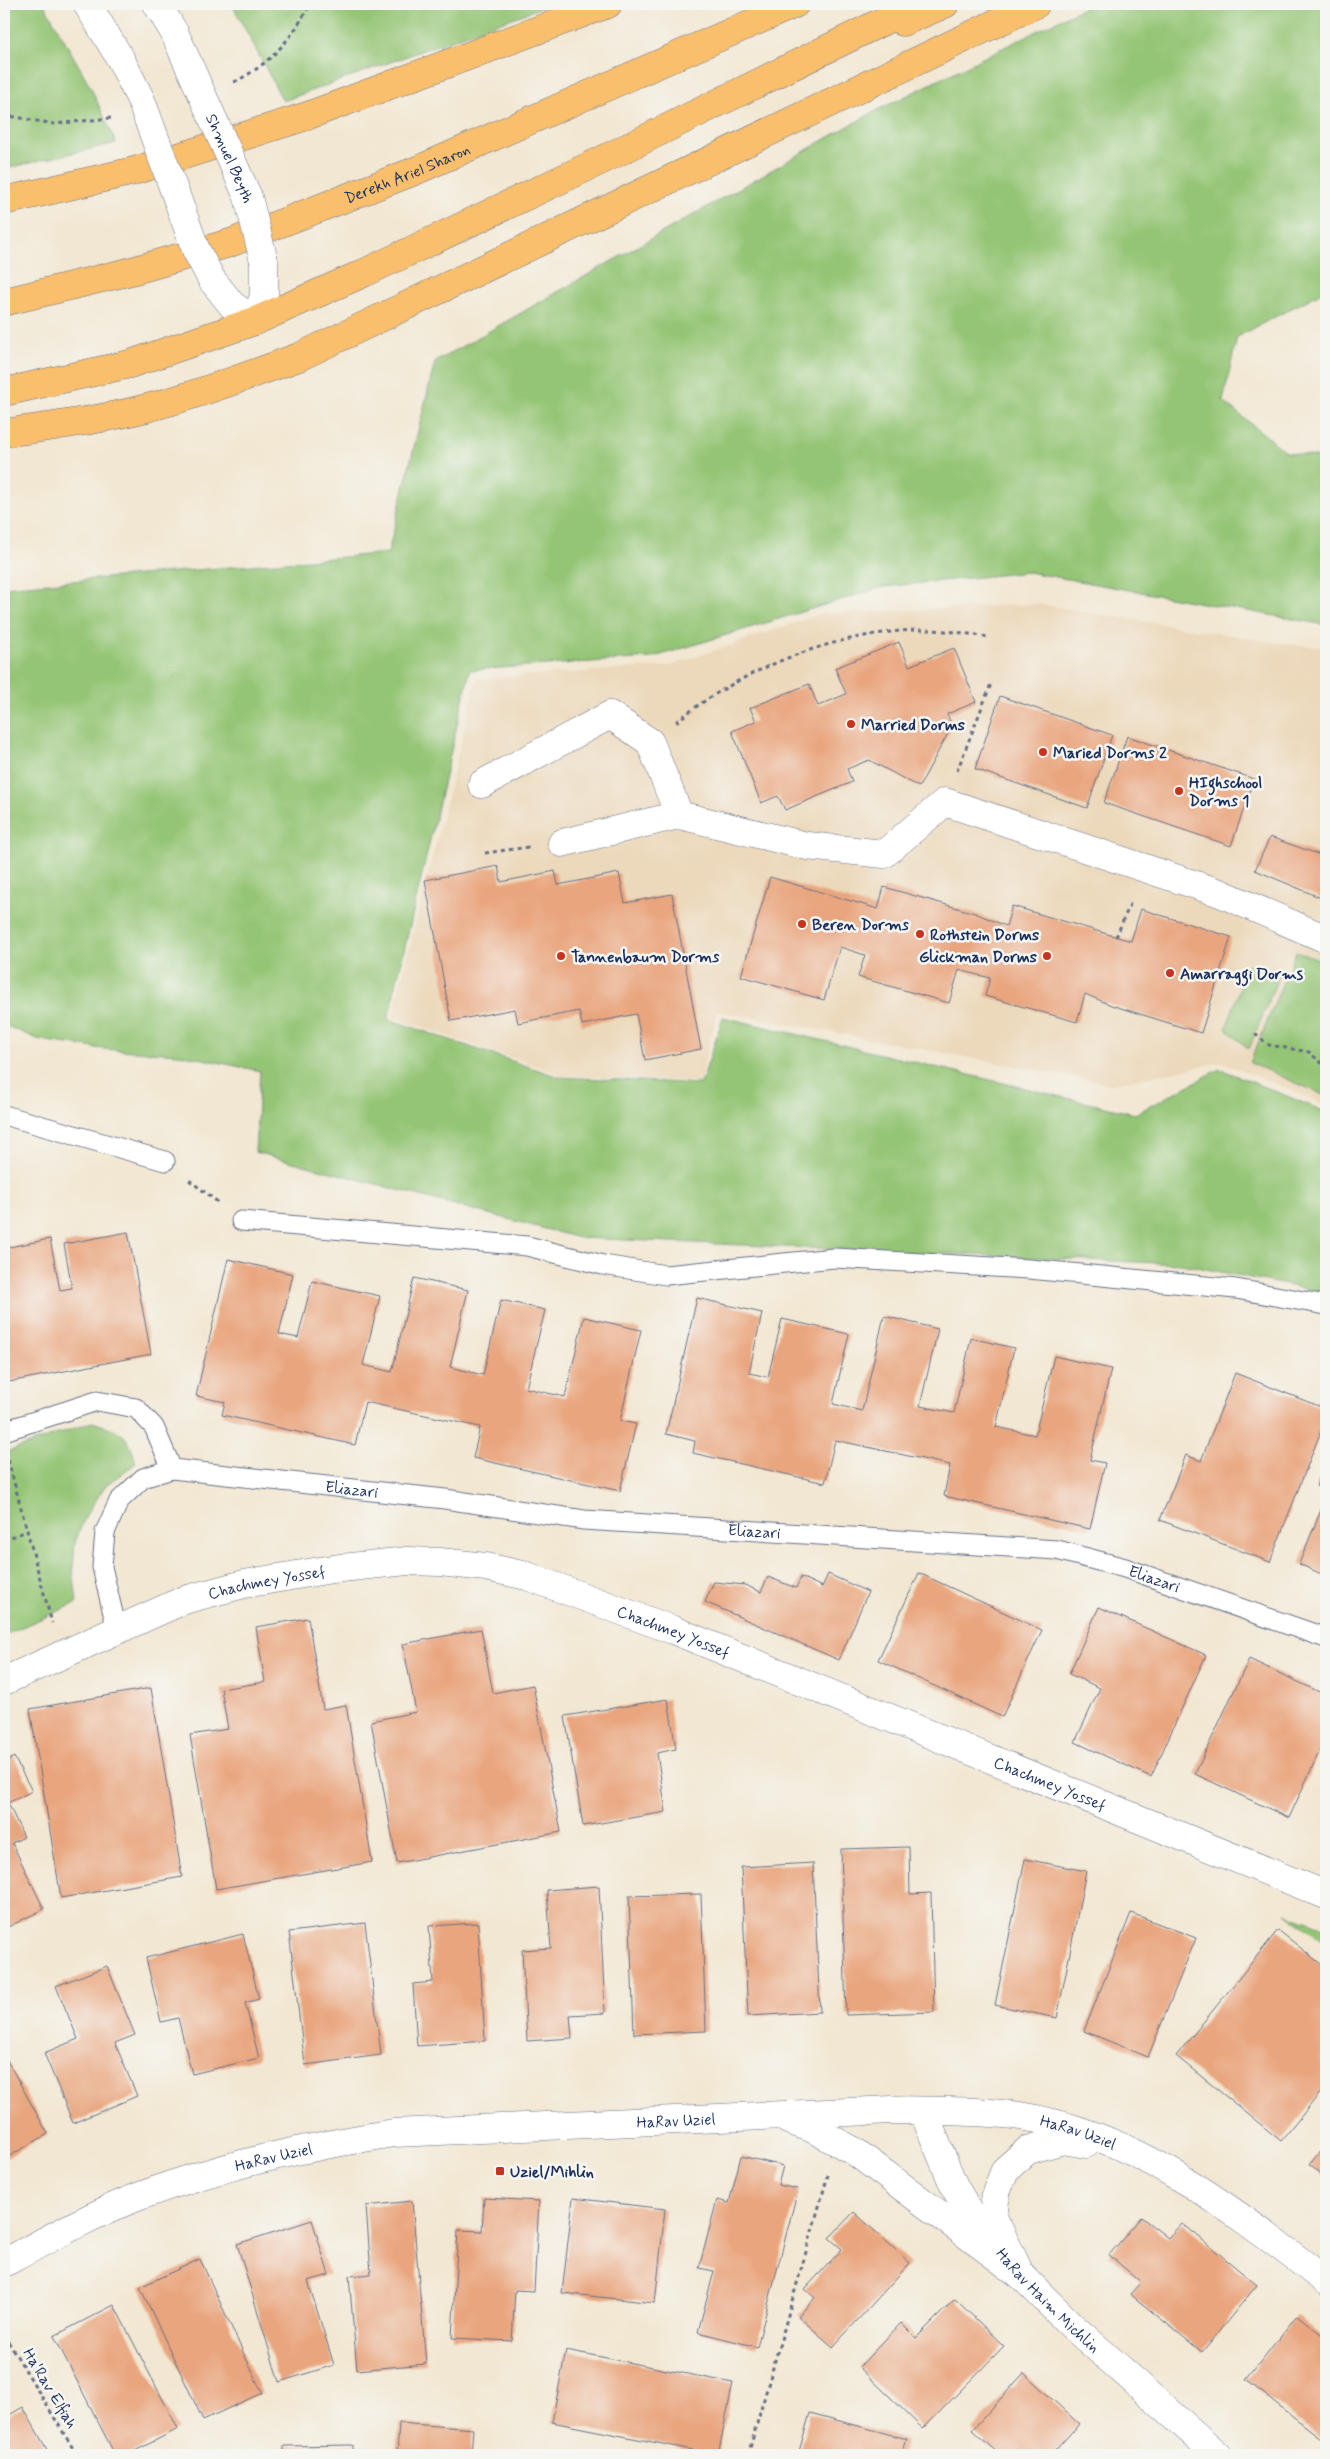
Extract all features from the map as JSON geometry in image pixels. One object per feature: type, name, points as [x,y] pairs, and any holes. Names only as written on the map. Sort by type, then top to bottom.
[{"type":"highway","points":[[4,201],[134,171],[304,117],[608,4]]},
{"type":"highway","name":"Derekh Ariel Sharon","points":[[4,302],[128,272],[230,243],[416,171],[795,4]]},
{"type":"highway","points":[[4,392],[130,364],[255,321],[364,274],[699,114],[918,4]]},
{"type":"highway","points":[[699,114],[945,4]]},
{"type":"highway","points":[[4,433],[156,406],[215,388],[299,357],[1036,4]]},
{"type":"street","points":[[87,4],[120,58],[141,100],[196,250],[212,280],[232,305],[255,321]]},
{"type":"street","name":"Shmuel Beyth","points":[[157,4],[174,32],[248,197],[264,261],[264,296],[255,321]]},
{"type":"street","points":[[482,784],[610,715],[650,742],[679,815]]},
{"type":"street","points":[[562,843],[679,815],[807,846],[884,854],[945,802],[1220,894],[1326,939]]},
{"type":"street","name":"Chachmey Yossef","points":[[4,1681],[184,1600],[244,1584],[332,1568],[407,1562],[440,1562],[486,1566],[536,1579],[673,1630],[1326,1895]]},
{"type":"street","name":"HaRav Haim Michlin","points":[[923,2111],[954,2186],[972,2217],[1021,2274],[1072,2326],[1218,2455]]},
{"type":"street","name":"HaRav Uziel","points":[[4,2263],[63,2230],[139,2196],[231,2166],[320,2145],[394,2134],[777,2116],[963,2111],[1020,2116],[1078,2130],[1134,2153],[1191,2183],[1326,2281]]},
{"type":"street","points":[[777,2116],[811,2128],[838,2141],[1021,2274]]},
{"type":"street","points":[[1021,2274],[993,2217],[996,2193],[1005,2170],[1028,2150],[1063,2140],[1134,2153]]},
{"type":"lane","points":[[4,1115],[165,1161]]},
{"type":"lane","points":[[242,1221],[527,1246],[603,1266],[666,1275],[834,1258],[1029,1270],[1236,1290],[1326,1305]]},
{"type":"lane","points":[[4,1432],[97,1401],[136,1408],[154,1427],[172,1468]]},
{"type":"lane","name":"Eliazari","points":[[117,1630],[102,1567],[105,1532],[120,1501],[143,1478],[172,1468],[445,1499],[584,1520],[1057,1550],[1124,1568],[1326,1638]]},
{"type":"path","points":[[650,742],[686,714],[734,684],[805,652],[863,636],[916,630],[966,633],[988,637]]},
{"type":"path","points":[[945,802],[991,684]]},
{"type":"path","points":[[486,853],[562,843]]},
{"type":"path","points":[[1116,937],[1131,902]]},
{"type":"path","points":[[1255,1034],[1269,1045],[1309,1052],[1326,1067]]},
{"type":"path","points":[[165,1161],[242,1221]]},
{"type":"path","points":[[6,1452],[60,1655]]},
{"type":"path","points":[[4,1540],[27,1531]]},
{"type":"path","points":[[748,2455],[838,2141]]},
{"type":"path","name":"Ha'Rav Elfiah","points":[[4,2335],[77,2455]]},
{"type":"shaded area","points":[[1038,604],[1279,643],[1326,648],[1326,1105],[1222,1062],[1111,1084],[718,1011],[699,1082],[562,1075],[392,1017],[477,679],[670,666],[820,614]]},
{"type":"green space","points":[[4,4],[44,4],[89,84],[116,143],[4,169]]},
{"type":"green space","points":[[232,4],[551,4],[283,101]]},
{"type":"green space","points":[[1091,4],[1326,4],[1326,290],[1237,337],[1223,401],[1286,452],[1326,459],[1326,625],[1028,572],[883,587],[651,658],[470,670],[388,1019],[559,1077],[701,1084],[723,1017],[1135,1114],[1220,1069],[1326,1112],[1326,1293],[1181,1264],[579,1238],[255,1152],[260,1071],[179,1054],[103,1049],[40,1040],[4,1025],[4,587],[388,553],[435,362],[868,115]]},
{"type":"green space","points":[[1296,951],[1326,962],[1326,1096],[1250,1063]]},
{"type":"green space","points":[[1248,964],[1280,973],[1249,1049],[1226,1029]]},
{"type":"green space","points":[[92,1422],[122,1434],[130,1445],[136,1463],[106,1485],[86,1515],[75,1542],[73,1568],[77,1603],[4,1635],[4,1453]]},
{"type":"green space","points":[[1286,1913],[1326,1929],[1326,1943]]},
{"type":"building","name":"Married Dorms","points":[[899,642],[909,666],[954,648],[976,702],[947,714],[952,726],[919,787],[869,760],[847,769],[852,782],[785,810],[778,796],[761,803],[732,731],[756,721],[750,708],[809,684],[818,706],[846,694],[835,668]]},
{"type":"building","name":"Maried Dorms 2","points":[[1000,696],[1112,735],[1087,808],[975,769]]},
{"type":"building","name":"HIghschool Dorms 1","points":[[1127,736],[1254,779],[1231,846],[1104,803]]},
{"type":"building","points":[[1270,837],[1326,857],[1326,900],[1255,870]]},
{"type":"building","name":"Tannenbaum Dorms","points":[[498,866],[501,882],[555,871],[558,885],[619,873],[625,903],[672,894],[701,1049],[645,1060],[636,1014],[582,1025],[579,1011],[518,1023],[515,1009],[451,1021],[425,880]]},
{"type":"building","points":[[770,877],[878,909],[884,887],[975,913],[1006,926],[1012,906],[1131,941],[1141,909],[1231,937],[1201,1033],[1111,1005],[1085,994],[1077,1022],[985,996],[990,978],[959,970],[949,1003],[858,977],[865,955],[840,947],[824,1000],[741,976]]},
{"type":"building","points":[[128,1232],[151,1354],[4,1383],[4,1248],[50,1239],[60,1290],[72,1288],[64,1244]]},
{"type":"building","points":[[228,1259],[293,1274],[279,1334],[298,1338],[312,1281],[380,1296],[363,1365],[392,1372],[414,1278],[468,1290],[450,1367],[483,1375],[501,1300],[545,1310],[526,1388],[565,1397],[584,1317],[641,1330],[620,1421],[636,1424],[620,1491],[473,1458],[480,1427],[365,1402],[355,1445],[222,1415],[225,1402],[196,1396]]},
{"type":"building","points":[[697,1298],[762,1313],[749,1373],[768,1377],[782,1319],[849,1334],[833,1404],[862,1411],[884,1316],[938,1329],[920,1406],[954,1413],[971,1338],[1014,1348],[996,1427],[1035,1435],[1054,1356],[1111,1369],[1090,1460],[1105,1463],[1090,1529],[944,1496],[950,1465],[835,1440],[825,1483],[693,1453],[695,1441],[666,1434]]},
{"type":"building","points":[[1235,1373],[1326,1409],[1326,1418],[1270,1562],[1160,1520],[1186,1455],[1201,1461]]},
{"type":"building","points":[[1326,1463],[1326,1490],[1316,1486]]},
{"type":"building","points":[[1326,1498],[1326,1576],[1299,1564]]},
{"type":"building","points":[[919,1573],[1042,1630],[1002,1717],[878,1660]]},
{"type":"building","points":[[828,1574],[868,1592],[839,1660],[705,1602],[714,1582],[745,1585],[761,1592],[768,1577],[796,1588],[801,1577],[822,1587]]},
{"type":"building","points":[[1099,1607],[1206,1655],[1151,1777],[1075,1742],[1100,1688],[1069,1674]]},
{"type":"building","points":[[308,1618],[323,1709],[346,1705],[372,1862],[216,1889],[190,1735],[228,1729],[221,1689],[265,1682],[256,1627]]},
{"type":"building","points":[[481,1629],[493,1693],[533,1685],[561,1832],[397,1863],[371,1721],[416,1712],[403,1644]]},
{"type":"building","points":[[1249,1659],[1326,1695],[1326,1737],[1289,1818],[1195,1774]]},
{"type":"building","points":[[151,1688],[182,1877],[61,1898],[30,1709]]},
{"type":"building","points":[[668,1699],[676,1749],[657,1753],[666,1812],[583,1826],[565,1716]]},
{"type":"building","points":[[14,1757],[32,1791],[8,1803],[24,1837],[12,1843],[44,1909],[4,1929],[4,1763]]},
{"type":"building","points":[[909,1847],[910,1894],[931,1893],[934,2012],[846,2015],[841,1849]]},
{"type":"building","points":[[1025,1859],[1086,1871],[1057,2018],[995,2005]]},
{"type":"building","points":[[813,1863],[820,2012],[748,2016],[741,1867]]},
{"type":"building","points":[[599,1886],[605,2013],[570,2015],[572,2038],[527,2041],[522,1950],[551,1948],[547,1890]]},
{"type":"building","points":[[701,1894],[706,2031],[634,2034],[629,1896]]},
{"type":"building","points":[[1131,1913],[1196,1938],[1148,2057],[1084,2031]]},
{"type":"building","points":[[365,1923],[381,2055],[305,2065],[289,1932]]},
{"type":"building","points":[[478,1923],[485,2041],[417,2046],[413,1984],[433,1982],[429,1926]]},
{"type":"building","points":[[1278,1930],[1326,1968],[1326,2086],[1281,2141],[1176,2056]]},
{"type":"building","points":[[243,1934],[259,1999],[245,2003],[259,2058],[192,2074],[178,2018],[161,2022],[146,1958]]},
{"type":"building","points":[[107,1966],[135,2035],[115,2043],[137,2096],[73,2123],[44,2053],[78,2039],[56,1986]]},
{"type":"building","points":[[4,2055],[48,2134],[4,2159]]},
{"type":"building","points":[[1326,2144],[1326,2178],[1310,2164]]},
{"type":"building","points":[[741,2156],[783,2166],[778,2185],[798,2189],[757,2347],[698,2332],[714,2271],[699,2268],[717,2200],[729,2203]]},
{"type":"building","points":[[484,2198],[539,2201],[534,2291],[515,2290],[512,2341],[452,2338],[458,2230],[482,2231]]},
{"type":"building","points":[[573,2198],[665,2209],[655,2303],[562,2293]]},
{"type":"building","points":[[412,2201],[426,2364],[357,2370],[349,2276],[371,2274],[366,2206]]},
{"type":"building","points":[[854,2212],[910,2263],[833,2347],[798,2316],[815,2298],[805,2289],[842,2249],[829,2238]]},
{"type":"building","points":[[1141,2217],[1168,2238],[1182,2223],[1257,2285],[1202,2352],[1130,2294],[1141,2282],[1109,2255]]},
{"type":"building","points":[[312,2220],[329,2275],[308,2281],[334,2365],[279,2382],[237,2244]]},
{"type":"building","points":[[200,2259],[262,2393],[203,2420],[140,2287]]},
{"type":"building","points":[[955,2299],[1004,2346],[923,2429],[859,2367],[901,2323],[916,2338]]},
{"type":"building","points":[[114,2305],[178,2429],[127,2455],[115,2455],[54,2336]]},
{"type":"building","points":[[1297,2315],[1326,2338],[1326,2442],[1246,2380]]},
{"type":"building","points":[[566,2350],[733,2383],[718,2455],[552,2422]]},
{"type":"building","points":[[1024,2373],[1079,2424],[1051,2455],[1000,2455],[972,2430]]},
{"type":"building","points":[[23,2407],[50,2455],[4,2455],[4,2418]]},
{"type":"building","points":[[810,2413],[907,2439],[902,2455],[798,2455]]},
{"type":"building","points":[[399,2423],[473,2429],[471,2455],[397,2455]]},
{"type":"building","points":[[353,2445],[353,2455],[284,2455],[284,2446]]},
{"type":"place","name":"Married Dorms","points":[[851,724]]},
{"type":"place","name":"Maried Dorms 2","points":[[1043,752]]},
{"type":"place","name":"HIghschool Dorms 1","points":[[1179,791]]},
{"type":"place","name":"Beren Dorms","points":[[802,924]]},
{"type":"place","name":"Rothstein Dorms","points":[[920,934]]},
{"type":"place","name":"Tannenbaum Dorms","points":[[561,956]]},
{"type":"place","name":"Glickman Dorms","points":[[1047,956]]},
{"type":"place","name":"Amarraggi Dorms","points":[[1170,973]]},
{"type":"place","name":"Uziel/Mihlin","points":[[500,2171]]}]
